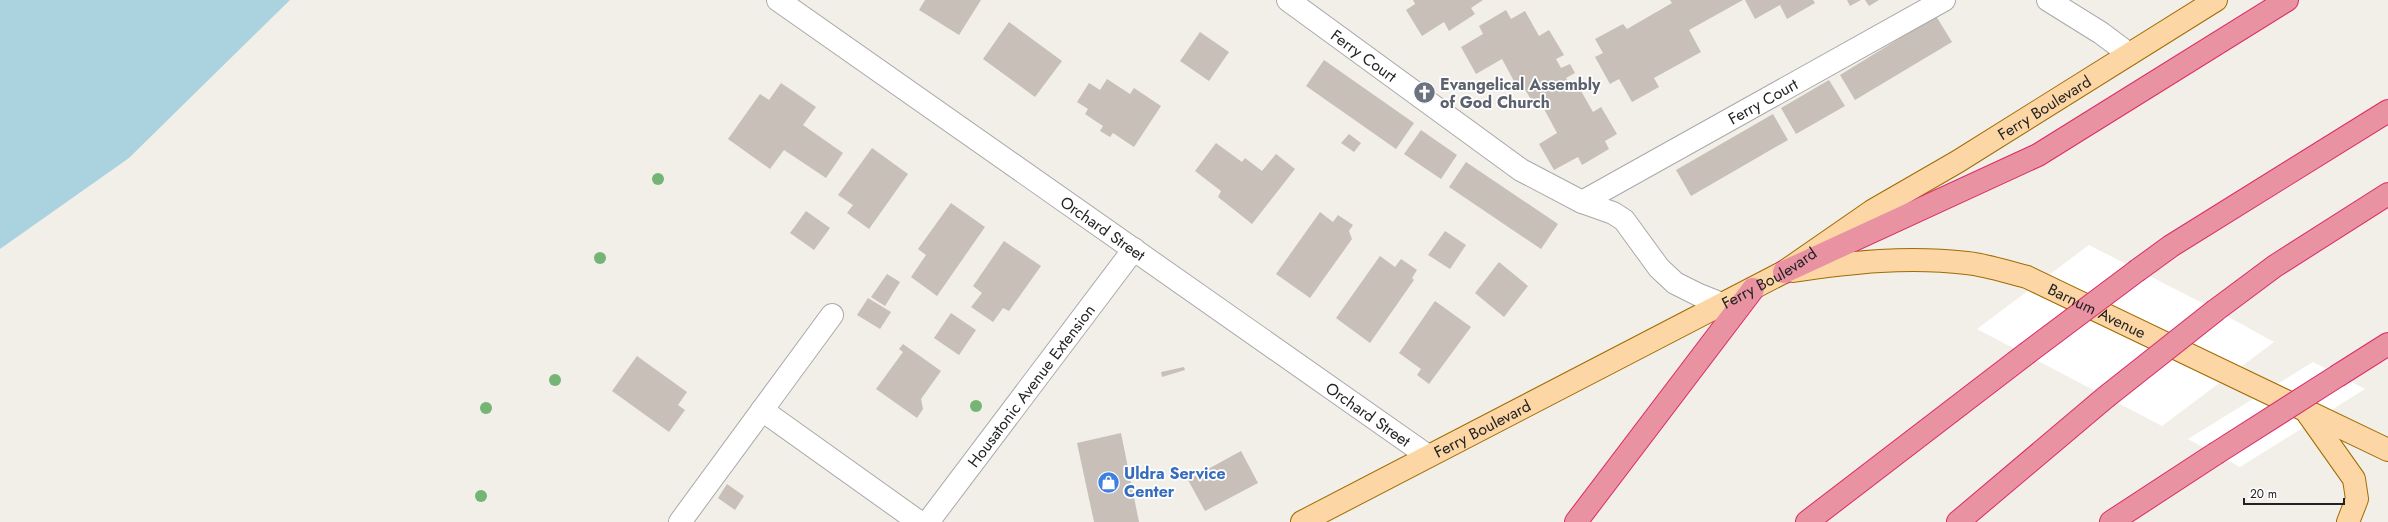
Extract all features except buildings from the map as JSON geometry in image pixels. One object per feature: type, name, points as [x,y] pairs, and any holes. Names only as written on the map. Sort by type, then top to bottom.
[{"type":"highway","points":[[1784,272],[2038,155],[2287,0]]},
{"type":"highway","points":[[1807,522],[2026,354],[2171,246],[2388,111]]},
{"type":"highway","points":[[1958,522],[2106,397],[2216,310],[2275,266],[2388,194]]},
{"type":"highway","points":[[1576,522],[1753,289]]},
{"type":"highway","points":[[2111,522],[2388,344]]},
{"type":"main road","name":"Ferry Boulevard","points":[[1302,522],[1724,305],[1784,272],[1872,211],[1957,162],[2216,0]]},
{"type":"main road","name":"Barnum Avenue","points":[[1784,272],[1855,262],[1904,260],[1969,263],[2027,277],[2388,450]]},
{"type":"main road","points":[[2306,412],[2354,479],[2357,499],[2348,522]]},
{"type":"street","name":"Orchard Street","points":[[778,0],[1428,456]]},
{"type":"street","name":"Ferry Court","points":[[1288,0],[1521,170],[1582,202],[1613,213],[1624,220],[1658,268],[1675,283],[1699,296],[1724,305]]},
{"type":"street","name":"Ferry Court","points":[[1582,202],[1944,0]]},
{"type":"street","points":[[2048,0],[2101,33],[2129,54]]},
{"type":"street","name":"Housatonic Avenue Extension","points":[[928,522],[1134,249]]},
{"type":"street","points":[[680,522],[832,315]]},
{"type":"street","points":[[762,410],[919,522]]},
{"type":"water","points":[[0,0],[290,0],[129,158],[0,249]]},
{"type":"pier","points":[[2089,245],[2216,310],[2274,342],[2162,426],[1977,329]]},
{"type":"pier","points":[[2313,362],[2365,389],[2240,467],[2188,439]]},
{"type":"place","name":"Evangelical Assembly of God Church","points":[[1424,93]]},
{"type":"place","name":"Uldra Service Center","points":[[1108,482]]}]
